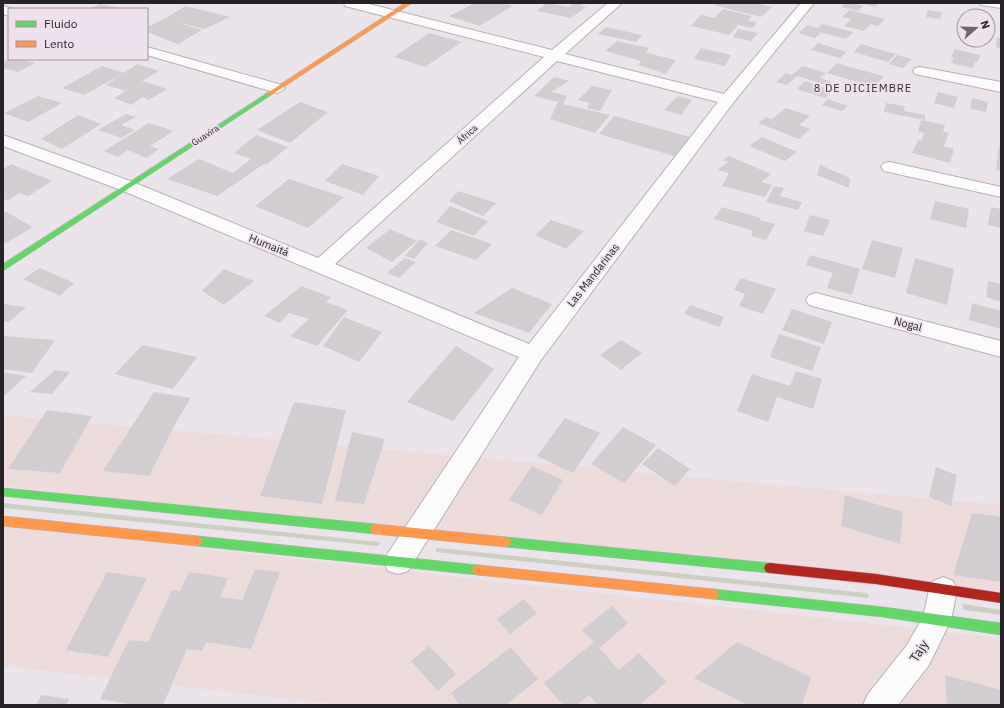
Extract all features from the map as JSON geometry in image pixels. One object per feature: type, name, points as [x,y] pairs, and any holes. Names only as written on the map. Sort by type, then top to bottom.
[{"type":"main road","name":"Guavira","points":[[3,268],[409,3]]},
{"type":"main road","points":[[3,492],[876,580],[1001,598]]},
{"type":"main road","points":[[3,521],[883,612],[1001,629]]},
{"type":"street","points":[[350,3],[728,100]]},
{"type":"street","name":"África","points":[[321,266],[554,56],[616,3]]},
{"type":"street","name":"Las Mandarinas","points":[[398,562],[418,534],[533,354],[728,100],[808,3]]},
{"type":"street","points":[[148,51],[277,88]]},
{"type":"street","points":[[920,71],[1001,87]]},
{"type":"street","name":"Humaitá","points":[[3,140],[127,186],[533,354]]},
{"type":"street","points":[[890,167],[1001,192]]},
{"type":"street","name":"Nogal","points":[[816,300],[1001,349]]},
{"type":"street","name":"Tajy","points":[[879,705],[918,655],[937,620],[943,590]]},
{"type":"lane","points":[[984,3],[1001,6]]},
{"type":"shaded area","points":[[3,415],[1001,505],[1001,600],[3,486]]},
{"type":"shaded area","points":[[3,503],[379,542],[380,544],[377,546],[3,508]]},
{"type":"shaded area","points":[[3,526],[1001,638],[1001,705],[343,705],[3,666]]},
{"type":"shaded area","points":[[439,548],[867,593],[869,596],[868,598],[436,552],[436,549]]},
{"type":"shaded area","points":[[963,604],[1001,610],[1001,615],[965,610],[963,609]]},
{"type":"building","points":[[475,3],[503,3],[513,6],[479,26],[449,16]]},
{"type":"building","points":[[547,3],[569,7],[574,3],[585,3],[581,6],[586,7],[571,18],[537,11]]},
{"type":"building","points":[[716,3],[754,3],[772,7],[761,17],[714,5]]},
{"type":"building","points":[[845,3],[863,6],[858,11],[841,7]]},
{"type":"building","points":[[861,3],[879,3],[875,7]]},
{"type":"building","points":[[100,4],[119,8],[92,8]]},
{"type":"building","points":[[186,6],[230,17],[205,29],[175,22],[202,30],[178,44],[148,32],[148,27]]},
{"type":"building","points":[[723,9],[752,16],[748,21],[757,22],[753,28],[738,25],[729,35],[691,26],[701,15],[714,18]]},
{"type":"building","points":[[849,10],[885,19],[878,26],[871,24],[864,31],[844,26],[851,19],[842,17]]},
{"type":"building","points":[[928,10],[942,12],[940,19],[926,17]]},
{"type":"building","points":[[822,24],[853,32],[846,39],[804,28],[807,25],[818,28]]},
{"type":"building","points":[[606,27],[642,35],[636,42],[598,34]]},
{"type":"building","points":[[804,28],[821,33],[815,38],[799,33]]},
{"type":"building","points":[[738,29],[758,33],[751,41],[733,37]]},
{"type":"building","points":[[429,33],[462,42],[425,67],[394,57]]},
{"type":"building","points":[[997,37],[1001,38],[1001,48],[996,47]]},
{"type":"building","points":[[617,41],[649,48],[643,59],[647,53],[676,60],[666,74],[638,65],[641,61],[605,51]]},
{"type":"building","points":[[818,43],[847,52],[840,58],[811,50]]},
{"type":"building","points":[[861,44],[896,54],[888,62],[854,52]]},
{"type":"building","points":[[701,48],[731,55],[725,66],[694,59]]},
{"type":"building","points":[[955,49],[980,55],[973,68],[951,63],[954,58],[951,57]]},
{"type":"building","points":[[897,55],[912,59],[903,68],[889,64]]},
{"type":"building","points":[[8,60],[23,60],[35,63],[18,72],[3,68],[3,62]]},
{"type":"building","points":[[837,63],[884,76],[874,87],[827,73]]},
{"type":"building","points":[[137,64],[159,71],[142,81],[167,89],[149,100],[143,97],[131,105],[114,98],[131,88],[125,91],[106,85]]},
{"type":"building","points":[[102,66],[124,73],[84,95],[62,88]]},
{"type":"building","points":[[802,66],[826,73],[820,78],[832,82],[829,86],[797,76],[787,85],[776,82],[786,73],[792,75]]},
{"type":"building","points":[[554,77],[569,81],[551,92],[567,96],[563,104],[610,115],[595,133],[550,119],[558,102],[534,96]]},
{"type":"building","points":[[805,81],[833,90],[825,98],[797,89]]},
{"type":"building","points":[[592,86],[612,90],[600,111],[587,108],[590,103],[578,100]]},
{"type":"building","points":[[938,92],[958,97],[954,108],[934,103]]},
{"type":"building","points":[[38,96],[62,103],[28,122],[4,113]]},
{"type":"building","points":[[678,96],[692,100],[681,115],[664,110]]},
{"type":"building","points":[[972,98],[988,102],[986,112],[970,109]]},
{"type":"building","points":[[828,99],[848,106],[842,111],[822,105]]},
{"type":"building","points":[[300,102],[328,112],[290,143],[257,130]]},
{"type":"building","points":[[886,103],[905,106],[904,111],[925,115],[925,120],[884,112]]},
{"type":"building","points":[[786,108],[810,116],[799,125],[810,129],[799,139],[758,123],[766,117],[772,119]]},
{"type":"building","points":[[126,114],[136,117],[121,125],[135,130],[121,138],[98,130]]},
{"type":"building","points":[[78,115],[101,124],[62,149],[41,139]]},
{"type":"building","points":[[614,116],[690,137],[674,156],[599,134]]},
{"type":"building","points":[[921,120],[945,125],[943,131],[949,133],[944,146],[939,145],[954,149],[950,163],[912,153],[918,140],[922,141],[924,133],[918,132]]},
{"type":"building","points":[[149,123],[174,131],[150,146],[159,149],[146,158],[128,150],[118,157],[104,151]]},
{"type":"building","points":[[256,135],[288,147],[266,165],[264,164],[217,196],[167,179],[199,159],[233,173],[251,159],[234,153]]},
{"type":"building","points":[[762,137],[797,152],[785,161],[749,146]]},
{"type":"building","points":[[999,146],[1001,146],[1001,171],[996,170]]},
{"type":"building","points":[[729,156],[771,174],[761,182],[772,185],[765,197],[722,186],[729,173],[717,170],[728,162],[723,160]]},
{"type":"building","points":[[11,164],[52,181],[28,196],[19,193],[8,201],[3,198],[3,169]]},
{"type":"building","points":[[342,164],[379,176],[363,195],[325,181]]},
{"type":"building","points":[[820,165],[850,178],[849,188],[817,175]]},
{"type":"building","points":[[289,179],[344,197],[308,228],[255,206]]},
{"type":"building","points":[[774,186],[784,188],[780,196],[802,202],[798,210],[766,202]]},
{"type":"building","points":[[458,191],[496,203],[483,216],[449,201]]},
{"type":"building","points":[[935,201],[969,209],[966,228],[930,219]]},
{"type":"building","points":[[450,206],[488,221],[474,236],[436,222]]},
{"type":"building","points":[[722,207],[761,218],[760,220],[775,224],[766,240],[751,236],[753,231],[714,219]]},
{"type":"building","points":[[991,207],[1001,209],[1001,228],[988,225]]},
{"type":"building","points":[[5,211],[33,227],[6,243],[3,242],[3,212]]},
{"type":"building","points":[[810,215],[830,220],[823,236],[804,231]]},
{"type":"building","points":[[551,220],[584,231],[566,249],[535,235]]},
{"type":"building","points":[[390,229],[417,241],[392,262],[366,248]]},
{"type":"building","points":[[451,230],[492,244],[476,260],[435,246]]},
{"type":"building","points":[[420,239],[428,243],[414,259],[405,256]]},
{"type":"building","points":[[872,240],[903,248],[895,278],[862,269]]},
{"type":"building","points":[[810,255],[860,269],[852,295],[827,288],[833,273],[806,265]]},
{"type":"building","points":[[405,258],[416,262],[399,278],[387,273]]},
{"type":"building","points":[[915,258],[954,269],[947,305],[906,293]]},
{"type":"building","points":[[40,268],[74,283],[60,296],[23,279]]},
{"type":"building","points":[[224,269],[254,281],[224,305],[202,291]]},
{"type":"building","points":[[741,278],[776,289],[763,314],[739,306],[745,294],[734,290]]},
{"type":"building","points":[[988,281],[1001,284],[1001,302],[986,297]]},
{"type":"building","points":[[301,286],[331,297],[326,302],[348,310],[317,346],[290,336],[309,319],[289,313],[280,323],[264,316]]},
{"type":"building","points":[[512,288],[552,304],[529,333],[474,313]]},
{"type":"building","points":[[972,303],[1001,311],[1001,329],[969,320]]},
{"type":"building","points":[[3,304],[26,307],[9,322],[3,321]]},
{"type":"building","points":[[690,305],[724,317],[719,327],[684,314]]},
{"type":"building","points":[[792,309],[832,322],[824,344],[782,330]]},
{"type":"building","points":[[344,317],[382,332],[359,362],[323,346]]},
{"type":"building","points":[[779,334],[821,347],[812,371],[770,357]]},
{"type":"building","points":[[3,336],[55,340],[32,373],[3,369]]},
{"type":"building","points":[[621,340],[642,353],[621,370],[600,355]]},
{"type":"building","points":[[142,345],[197,357],[173,389],[115,374]]},
{"type":"building","points":[[456,346],[494,369],[453,421],[407,402]]},
{"type":"building","points":[[55,370],[70,372],[52,394],[30,392]]},
{"type":"building","points":[[796,371],[822,379],[813,409],[777,397],[768,422],[737,411],[752,374],[790,386]]},
{"type":"building","points":[[3,372],[26,376],[3,397]]},
{"type":"building","points":[[154,392],[191,398],[175,424],[149,476],[103,471]]},
{"type":"building","points":[[294,402],[346,410],[322,504],[260,496]]},
{"type":"building","points":[[47,410],[92,416],[60,473],[8,469]]},
{"type":"building","points":[[565,418],[600,433],[573,473],[537,456]]},
{"type":"building","points":[[623,427],[656,445],[624,483],[591,464]]},
{"type":"building","points":[[352,432],[385,439],[364,504],[335,501]]},
{"type":"building","points":[[658,448],[690,469],[675,486],[642,464]]},
{"type":"building","points":[[532,466],[563,480],[542,515],[509,500]]},
{"type":"building","points":[[936,467],[957,475],[951,506],[929,497]]},
{"type":"building","points":[[845,495],[903,512],[900,544],[841,526]]},
{"type":"building","points":[[972,513],[1001,517],[1001,582],[953,575]]},
{"type":"building","points":[[255,569],[280,572],[251,649],[206,642],[202,651],[187,649],[163,705],[135,705],[100,699],[129,640],[148,642],[172,590],[180,591],[189,572],[228,578],[220,597],[242,600]]},
{"type":"building","points":[[107,572],[147,578],[108,657],[66,650]]},
{"type":"building","points":[[524,599],[537,613],[510,634],[497,619]]},
{"type":"building","points":[[612,606],[628,623],[599,648],[619,670],[639,653],[666,682],[640,705],[598,705],[589,695],[577,705],[563,705],[544,683],[594,642],[582,630]]},
{"type":"building","points":[[737,642],[811,677],[802,705],[748,705],[694,678]]},
{"type":"building","points":[[429,646],[456,674],[438,691],[411,661]]},
{"type":"building","points":[[511,647],[538,679],[506,705],[460,705],[451,693]]},
{"type":"building","points":[[945,675],[1001,690],[1001,705],[947,704]]},
{"type":"building","points":[[41,695],[69,699],[66,705],[36,705]]},
{"type":"traffic: fast","points":[[3,268],[269,94]]},
{"type":"traffic: fast","points":[[3,492],[375,529]]},
{"type":"traffic: fast","points":[[197,541],[478,570]]},
{"type":"traffic: fast","points":[[506,542],[770,568]]},
{"type":"traffic: fast","points":[[713,594],[883,612],[1001,629]]},
{"type":"traffic: slow","points":[[269,94],[409,3]]},
{"type":"traffic: slow","points":[[3,521],[197,541]]},
{"type":"traffic: slow","points":[[375,529],[506,542]]},
{"type":"traffic: slow","points":[[478,570],[713,594]]},
{"type":"traffic: jam","points":[[770,568],[876,579],[1001,598]]},
{"type":"district","name":"8 DE DICIEMBRE","points":[[863,88]]}]
